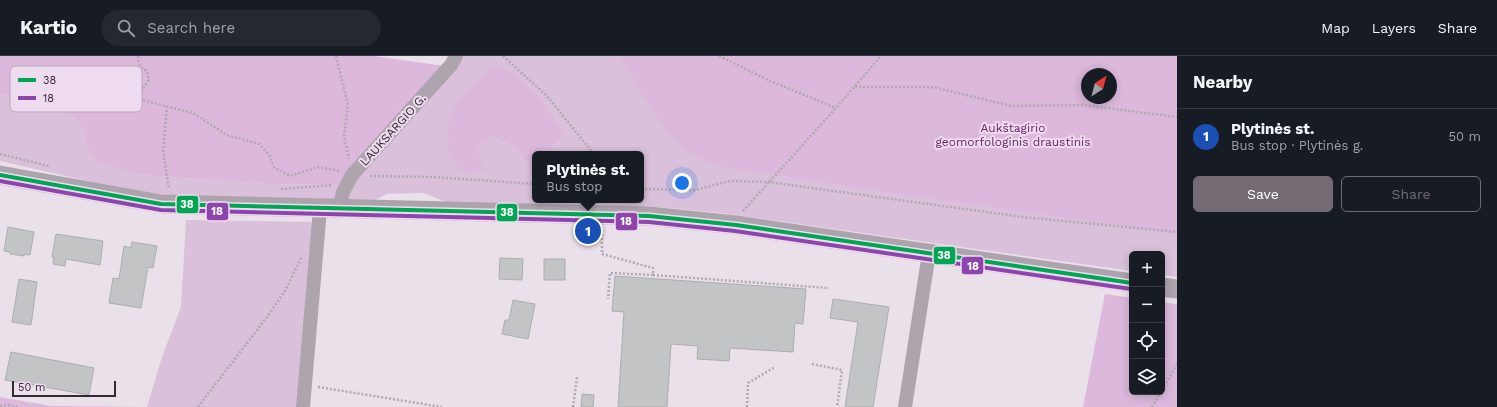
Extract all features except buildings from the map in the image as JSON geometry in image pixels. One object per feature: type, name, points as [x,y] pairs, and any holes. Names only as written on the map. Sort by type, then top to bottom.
[{"type":"main road","points":[[0,175],[161,204],[339,210],[649,216],[736,225],[1129,283]]},
{"type":"main road","points":[[1165,287],[1177,289]]},
{"type":"street","name":"LAUKSARGIO G.","points":[[339,210],[343,192],[352,176],[451,65],[456,56]]},
{"type":"street","points":[[303,407],[320,209]]},
{"type":"street","points":[[905,407],[929,253]]},
{"type":"path","points":[[138,56],[140,66]]},
{"type":"path","points":[[336,56],[348,106],[344,136],[352,176]]},
{"type":"path","points":[[503,56],[547,96],[592,151]]},
{"type":"path","points":[[719,56],[768,80],[836,108]]},
{"type":"path","points":[[736,225],[741,213],[855,87],[881,56]]},
{"type":"path","points":[[142,68],[148,71],[149,79],[142,91]]},
{"type":"path","points":[[855,87],[933,86],[1011,106],[1082,105],[1177,117]]},
{"type":"path","points":[[142,100],[194,113],[227,135],[259,144],[269,155],[274,168],[290,176],[318,167],[335,169],[352,176],[433,177],[532,184]]},
{"type":"path","points":[[167,106],[163,152],[169,190]]},
{"type":"path","points":[[0,154],[51,166]]},
{"type":"path","points":[[274,190],[332,185],[352,176]]},
{"type":"path","points":[[644,189],[695,190],[730,181],[768,182],[1023,217],[1177,232]]},
{"type":"path","points":[[162,189],[177,190]]},
{"type":"path","points":[[601,215],[603,238],[602,254],[653,268],[652,275]]},
{"type":"path","points":[[198,407],[285,291],[305,252]]},
{"type":"path","points":[[608,299],[610,273],[829,288]]},
{"type":"path","points":[[812,364],[842,370],[837,407]]},
{"type":"path","points":[[1165,384],[1177,364]]},
{"type":"path","points":[[746,407],[748,383],[775,367]]},
{"type":"path","points":[[573,407],[577,378]]},
{"type":"path","points":[[305,385],[442,407]]},
{"type":"path","points":[[1152,407],[1159,395]]},
{"type":"path","points":[[0,406],[8,405],[17,407]]},
{"type":"green space","points":[[0,56],[374,56],[444,66],[339,185],[265,184],[139,175],[97,162],[89,152],[83,130],[73,116],[66,112],[142,112],[142,66],[10,66],[10,96],[0,94]]},
{"type":"green space","name":"Aukštagirio geomorfologinis draustinis","points":[[449,56],[1177,56],[1177,277],[1165,275],[1165,251],[1129,251],[1129,271],[721,213],[658,207],[446,202],[424,193],[387,194],[375,200],[178,196],[145,193],[0,161],[0,94],[10,96],[10,112],[66,112],[73,116],[83,130],[89,152],[97,162],[139,175],[265,184],[339,185],[444,66]],"holes":[[[514,73],[541,98],[564,134],[550,151],[644,151],[644,203],[532,203],[532,170],[514,146],[490,137],[477,149]]]},
{"type":"green space","name":"Aukštagirio geomorfologinis draustinis","points":[[620,56],[1177,56],[1177,234],[719,166],[699,158],[674,139],[653,113]]},
{"type":"green space","points":[[496,66],[514,73],[541,98],[564,134],[550,151],[532,151],[532,170],[514,146],[491,137],[477,149],[485,170],[466,173],[457,167],[449,151],[448,125],[455,106],[488,69]]},
{"type":"green space","points":[[186,220],[315,222],[298,407],[147,407],[162,357],[181,307]]},
{"type":"green space","points":[[1105,294],[1129,298],[1129,395],[1165,395],[1165,302],[1177,304],[1177,407],[1083,407]]},
{"type":"green space","points":[[0,397],[51,406],[147,407],[0,407]]},
{"type":"transit line","name":"38","points":[[0,175],[161,204],[649,216],[736,225],[1129,283]]},
{"type":"transit line","name":"18","points":[[0,181],[161,210],[649,222],[735,231],[1129,289]]},
{"type":"place","name":"Plytinės st.","points":[[588,231]]}]
